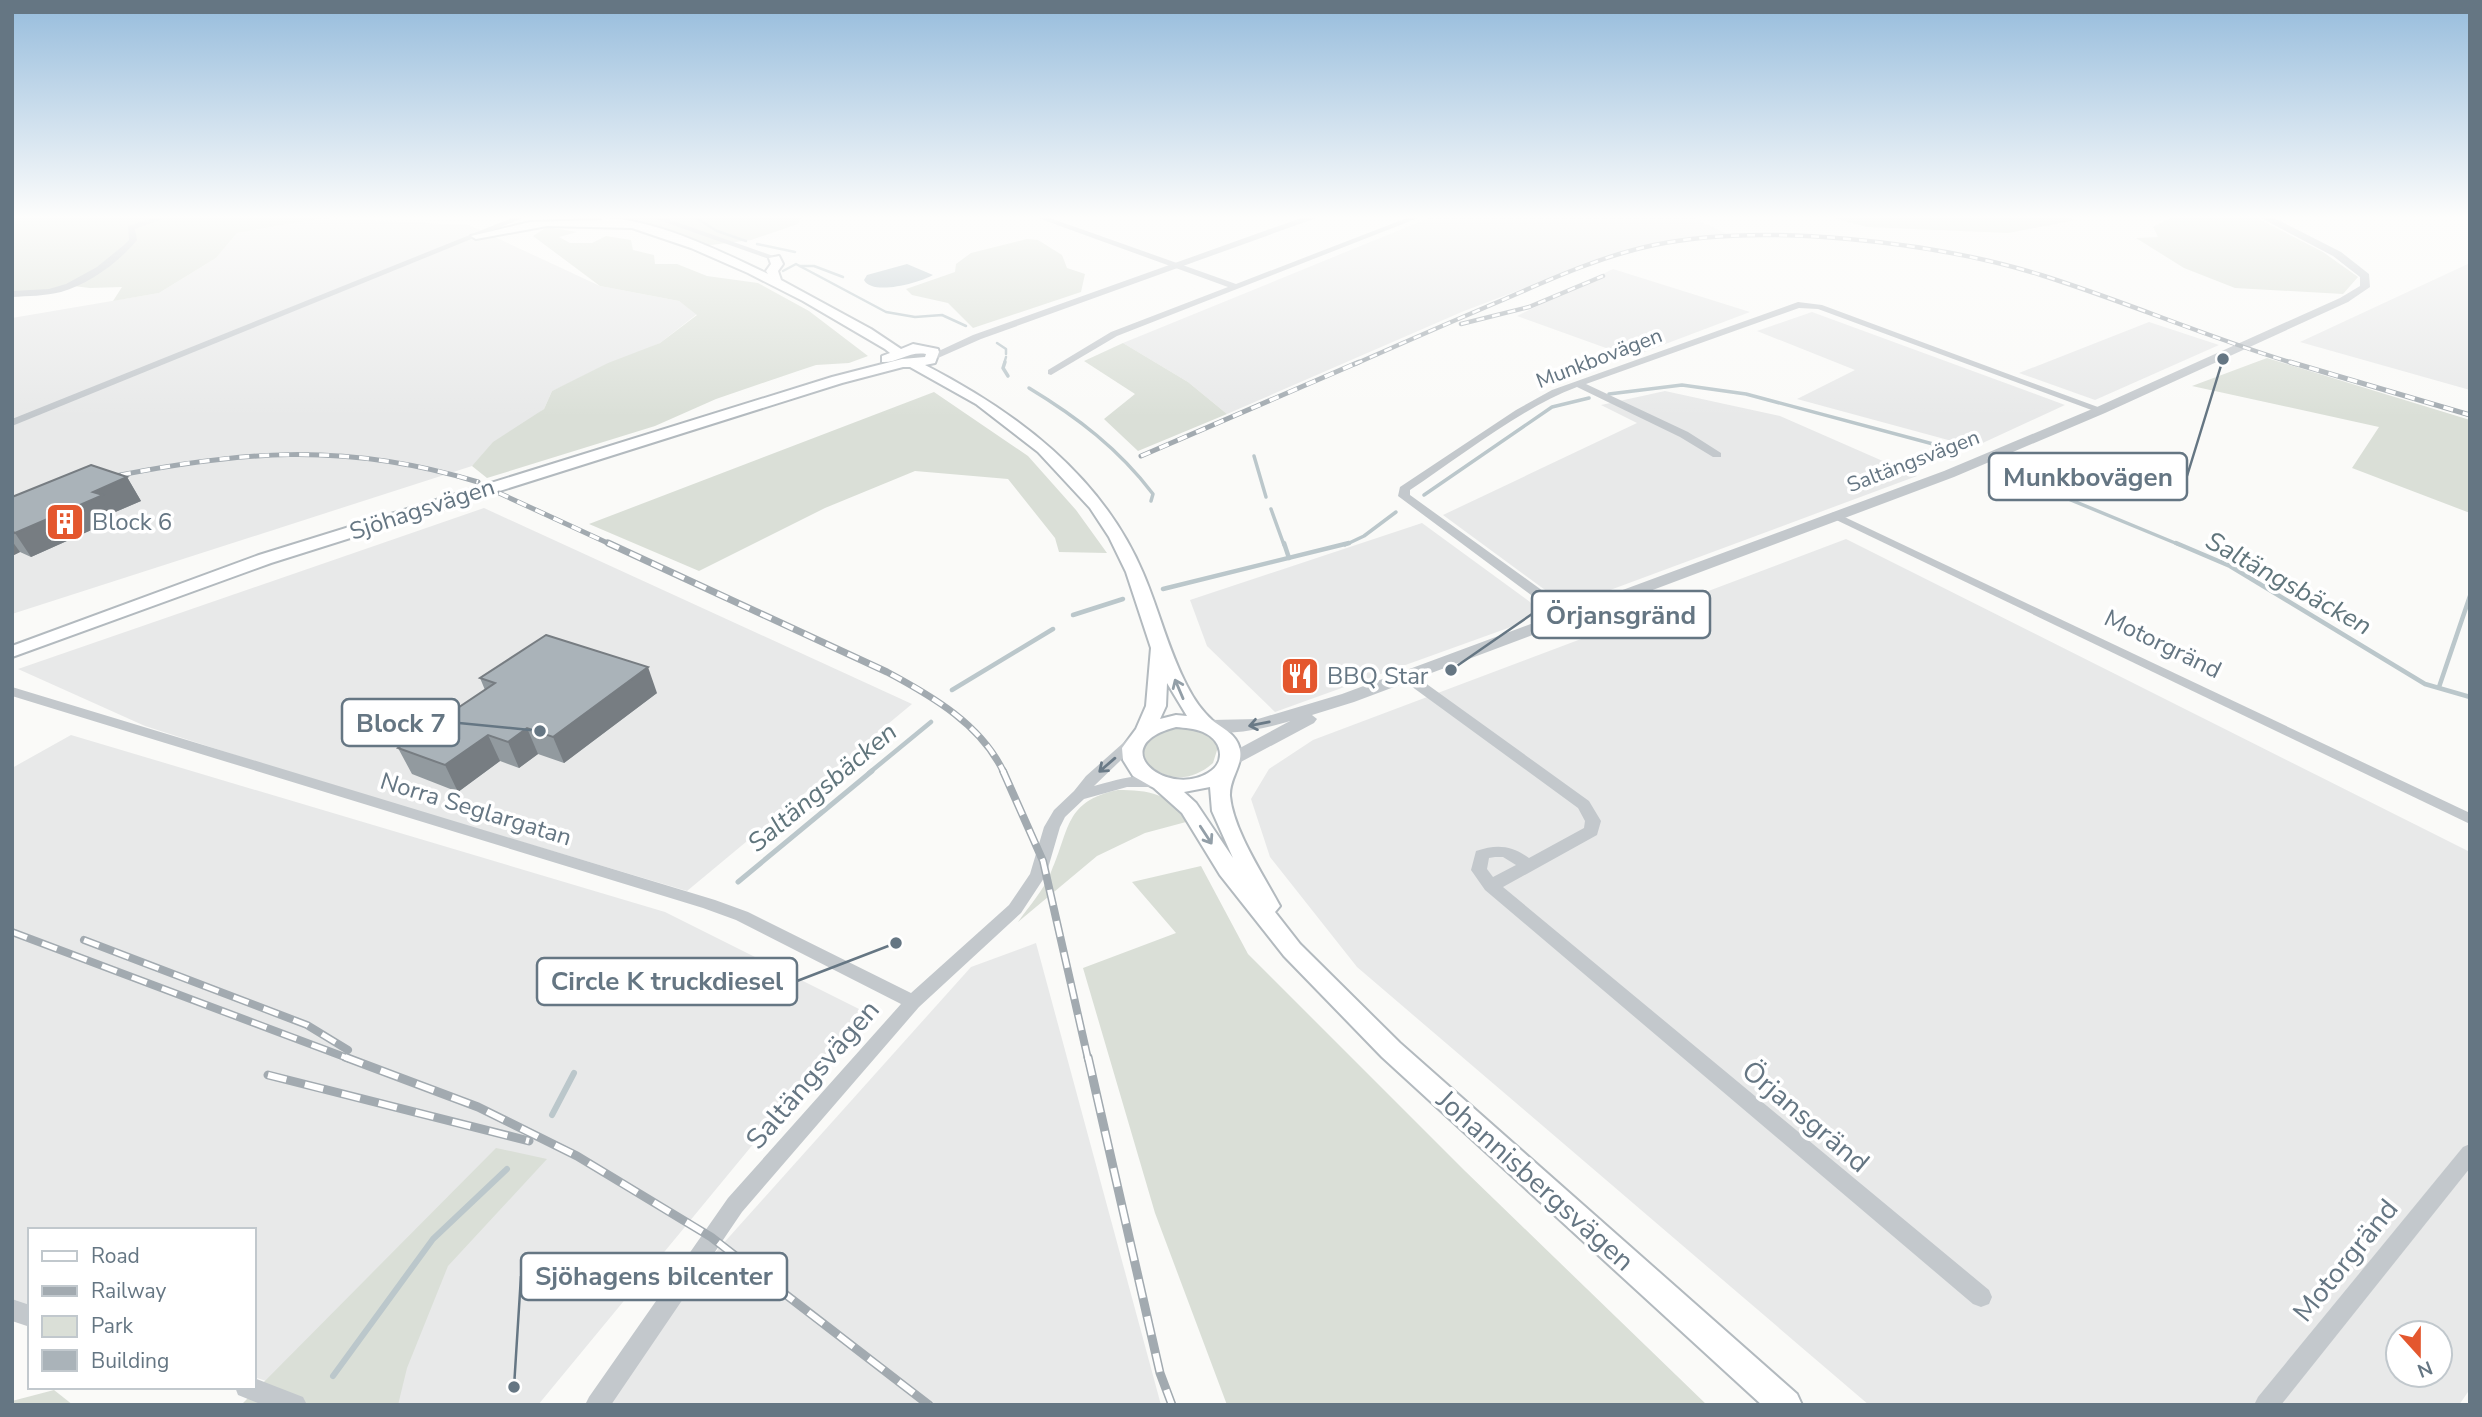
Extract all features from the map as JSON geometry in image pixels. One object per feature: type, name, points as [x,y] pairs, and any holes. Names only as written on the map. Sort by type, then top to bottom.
[{"type":"main road","points":[[783,284],[876,336],[925,353],[947,380]]},
{"type":"main road","points":[[876,336],[902,359],[947,380],[1017,427],[1092,499],[1132,568],[1160,648],[1184,702],[1208,725],[1222,733],[1230,743],[1229,763],[1219,774],[1203,782],[1184,785],[1158,783],[1138,772],[1132,762],[1130,751],[1156,706],[1160,648]]},
{"type":"main road","points":[[902,359],[925,353]]},
{"type":"main road","points":[[902,359],[925,353]]},
{"type":"main road","name":"Sjöhagsvägen","points":[[12,652],[265,559],[902,359]]},
{"type":"main road","points":[[1141,734],[1177,721],[1208,725]]},
{"type":"main road","name":"Johannisbergsvägen","points":[[1229,763],[1220,785],[1219,798],[1247,864],[1292,950]]},
{"type":"main road","name":"Johannisbergsvägen","points":[[1158,783],[1189,808],[1228,869],[1292,950],[1391,1050],[1786,1405]]},
{"type":"street","points":[[12,294],[58,290],[72,284]]},
{"type":"street","points":[[12,423],[356,284]]},
{"type":"street","points":[[925,353],[1126,284]]},
{"type":"street","points":[[1228,284],[1236,287]]},
{"type":"street","points":[[1051,372],[1104,338],[1243,284]]},
{"type":"street","name":"Saltängsvägen","points":[[1208,725],[1259,725],[1348,698],[1949,474],[2101,410],[2344,300],[2365,287],[2365,284]]},
{"type":"street","name":"Munkbovägen","points":[[1567,615],[1404,496],[1404,489],[1543,397],[1798,305],[1819,307],[2101,410]]},
{"type":"street","points":[[1578,384],[1610,403],[1698,441],[1717,455]]},
{"type":"street","name":"Motorgränd","points":[[1834,515],[2470,819]]},
{"type":"street","points":[[1405,675],[1584,806],[1592,821],[1591,831],[1528,866],[1490,887],[1479,870],[1482,855],[1501,850],[1511,852],[1528,866]]},
{"type":"street","name":"Norra Seglargatan","points":[[12,691],[709,904],[743,916],[913,1002]]},
{"type":"street","name":"Saltängsvägen","points":[[1229,763],[1348,698]]},
{"type":"street","name":"Saltängsvägen","points":[[597,1405],[735,1205],[913,1002],[1015,909],[1038,875],[1052,827],[1059,814],[1091,779],[1141,734]]},
{"type":"street","points":[[1079,795],[1127,782],[1158,783]]},
{"type":"street","name":"Örjansgränd","points":[[1490,887],[1980,1297]]},
{"type":"street","name":"Motorgränd","points":[[2266,1405],[2470,1153]]},
{"type":"street","points":[[251,1389],[295,1405]]},
{"type":"shaded area","points":[[173,284],[596,284],[679,301],[697,314],[660,343],[552,391],[544,409],[472,466],[12,614],[12,318],[159,293]]},
{"type":"shaded area","points":[[868,284],[906,284],[886,288]]},
{"type":"shaded area","points":[[1267,284],[1535,284],[1464,311],[1227,414],[1188,382],[1123,343]]},
{"type":"shaded area","points":[[1582,284],[1661,284],[1750,312],[1631,357],[1517,316]]},
{"type":"shaded area","points":[[2425,284],[2470,284],[2470,390],[2300,342]]},
{"type":"shaded area","points":[[1812,312],[2065,405],[1974,447],[1797,399],[1855,370],[1757,331]]},
{"type":"shaded area","points":[[2149,322],[2219,345],[2095,400],[2019,373]]},
{"type":"shaded area","points":[[1665,391],[1780,416],[1917,476],[1567,606],[1443,515],[1637,423],[1601,405]]},
{"type":"shaded area","points":[[484,508],[912,704],[687,891],[310,779],[145,726],[18,669]]},
{"type":"shaded area","points":[[1422,523],[1530,602],[1534,610],[1530,615],[1522,623],[1275,712],[1207,646],[1190,600]]},
{"type":"shaded area","points":[[1846,539],[2470,852],[2470,1389],[2459,1405],[1869,1405],[1357,967],[1270,857],[1251,799],[1269,769],[1313,740]]},
{"type":"shaded area","points":[[71,735],[665,912],[863,1011],[538,1405],[339,1405],[256,1378],[256,1228],[28,1228],[28,1304],[12,1299],[12,768]]},
{"type":"shaded area","points":[[1036,943],[1161,1405],[603,1405],[704,1265],[971,967]]},
{"type":"green space","points":[[12,284],[173,284],[159,293],[113,301],[122,287],[90,288],[65,285],[54,289],[12,293]]},
{"type":"green space","points":[[597,284],[760,284],[809,311],[868,356],[849,363],[816,365],[716,399],[655,426],[487,478],[472,466],[493,442],[544,409],[552,391],[608,363],[660,343],[697,315],[679,301]]},
{"type":"green space","points":[[920,284],[1083,284],[1081,292],[973,328],[948,303],[912,295],[906,289]]},
{"type":"green space","points":[[2225,284],[2352,284],[2343,294],[2235,288]]},
{"type":"green space","points":[[1123,343],[1188,382],[1227,414],[1138,451],[1104,419],[1135,394],[1084,361]]},
{"type":"green space","points":[[2267,358],[2470,420],[2470,513],[2352,468],[2379,427],[2192,386]]},
{"type":"green space","points":[[934,392],[1028,456],[1076,510],[1107,553],[1059,552],[1055,538],[1008,479],[915,471],[825,508],[699,571],[589,524]]},
{"type":"green space","points":[[1184,727],[1204,733],[1218,747],[1213,763],[1204,770],[1194,775],[1176,777],[1158,772],[1141,759],[1145,743],[1154,734]]},
{"type":"green space","points":[[1118,790],[1158,795],[1174,805],[1186,822],[1145,833],[1097,856],[1018,922],[1048,879],[1071,819],[1087,802]]},
{"type":"green space","points":[[1201,866],[1248,954],[1465,1171],[1707,1405],[1227,1405],[1155,1213],[1083,968],[1176,933],[1132,882]]},
{"type":"green space","points":[[496,1148],[547,1159],[448,1266],[407,1368],[398,1405],[241,1405]]},
{"type":"green space","points":[[54,1390],[73,1405],[12,1405],[12,1401]]},
{"type":"building","points":[[91,465],[127,477],[93,492],[103,495],[15,533],[12,531],[12,497]]},
{"type":"building","points":[[546,635],[648,667],[553,737],[527,728],[508,742],[488,735],[445,765],[398,748],[495,683],[480,678]]},
{"type":"waterway","points":[[834,284],[886,312],[915,317],[942,315],[966,326]]},
{"type":"waterway","points":[[997,343],[1006,349],[1006,354]]},
{"type":"waterway","points":[[1004,364],[1006,357]]},
{"type":"waterway","points":[[1005,362],[1003,368],[1008,376]]},
{"type":"waterway","name":"Saltängsbäcken","points":[[1609,394],[1682,385],[1746,394],[1948,448]]},
{"type":"waterway","points":[[1029,388],[1064,410],[1111,448],[1153,494],[1151,501]]},
{"type":"waterway","name":"Saltängsbäcken","points":[[1424,495],[1552,407],[1589,398]]},
{"type":"waterway","name":"Saltängsbäcken","points":[[1254,456],[1266,497]]},
{"type":"waterway","name":"Saltängsbäcken","points":[[2008,474],[2180,545]]},
{"type":"waterway","name":"Saltängsbäcken","points":[[1271,509],[1284,545]]},
{"type":"waterway","name":"Saltängsbäcken","points":[[1345,545],[1364,536],[1396,512]]},
{"type":"waterway","name":"Saltängsbäcken","points":[[1284,543],[1289,558]]},
{"type":"waterway","name":"Saltängsbäcken","points":[[1289,558],[1349,543]]},
{"type":"waterway","name":"Saltängsbäcken","points":[[2176,543],[2230,566],[2425,684],[2470,697]]},
{"type":"waterway","name":"Saltängsbäcken","points":[[1163,589],[1289,558]]},
{"type":"waterway","points":[[2439,687],[2470,596]]},
{"type":"waterway","name":"Saltängsbäcken","points":[[1073,615],[1123,599]]},
{"type":"waterway","name":"Saltängsbäcken","points":[[952,690],[1053,629]]},
{"type":"waterway","name":"Saltängsbäcken","points":[[869,773],[931,722]]},
{"type":"waterway","name":"Saltängsbäcken","points":[[738,882],[872,771]]},
{"type":"waterway","name":"Saltängsbäcken","points":[[552,1115],[574,1073]]},
{"type":"waterway","name":"Saltängsbäcken","points":[[333,1376],[433,1239],[507,1169]]},
{"type":"railway","points":[[1355,364],[1541,284]]},
{"type":"railway","points":[[1461,324],[1529,307],[1584,284]]},
{"type":"railway","points":[[2068,284],[2296,364]]},
{"type":"railway","points":[[1141,456],[1359,362]]},
{"type":"railway","points":[[2290,362],[2470,415]]},
{"type":"railway","points":[[101,479],[198,462],[290,455],[381,460],[478,482]]},
{"type":"railway","points":[[499,493],[612,545]]},
{"type":"railway","points":[[608,543],[887,672],[921,691],[969,726],[983,740],[1003,772]]},
{"type":"railway","points":[[1003,772],[1043,861],[1088,1059]]},
{"type":"railway","points":[[12,932],[350,1059]]},
{"type":"railway","points":[[84,940],[307,1025],[348,1050]]},
{"type":"railway","points":[[345,1057],[478,1107],[577,1156],[711,1237],[929,1405]]},
{"type":"railway","points":[[1088,1057],[1160,1373],[1172,1405]]},
{"type":"railway","points":[[268,1075],[529,1141]]},
{"type":"place","name":"Munkbovägen","points":[[2223,359]]},
{"type":"place","name":"Block 6","points":[[65,522]]},
{"type":"place","name":"Örjansgränd","points":[[1451,670]]},
{"type":"place","name":"BBQ Star","points":[[1300,676]]},
{"type":"place","name":"Block 7","points":[[540,731]]},
{"type":"place","name":"Circle K truckdiesel","points":[[896,943]]},
{"type":"place","name":"Sjöhagens bilcenter","points":[[514,1387]]}]
